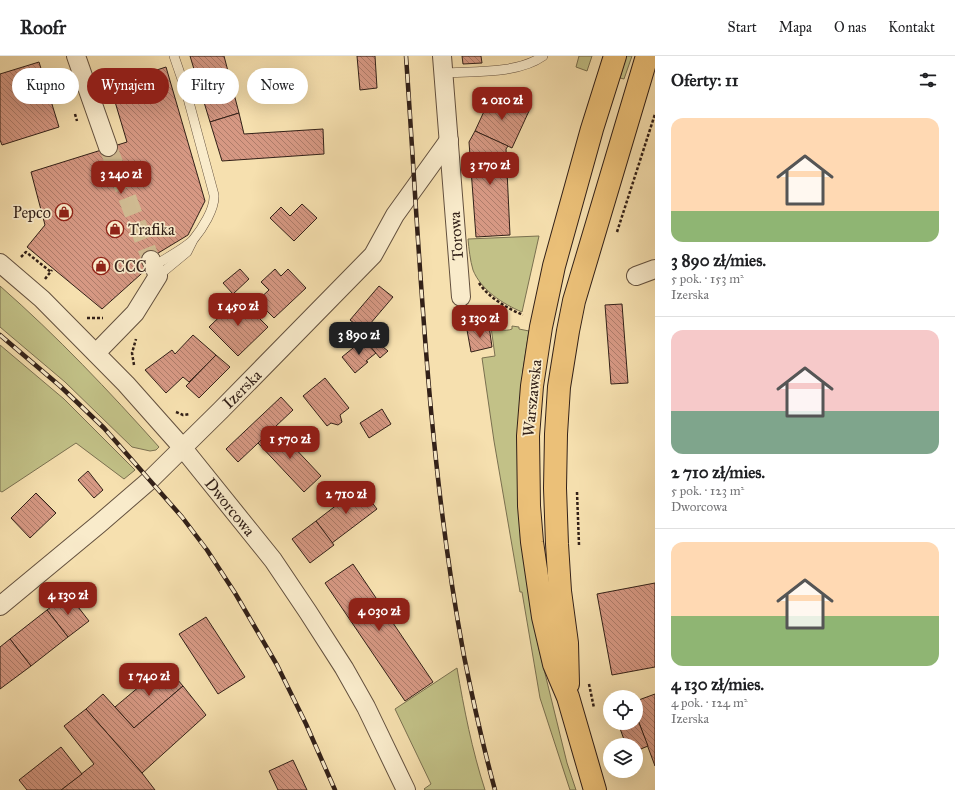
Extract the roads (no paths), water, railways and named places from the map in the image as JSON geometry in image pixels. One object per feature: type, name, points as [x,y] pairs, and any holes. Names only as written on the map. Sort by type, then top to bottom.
[{"type":"main road","name":"Warszawska","points":[[595,790],[568,697],[554,664],[543,617],[536,574],[529,506],[528,436],[532,386],[541,327],[554,266],[615,56]]},
{"type":"main road","name":"Warszawska","points":[[568,697],[567,643],[560,591],[555,488],[559,387],[574,301],[647,56]]},
{"type":"street","points":[[76,56],[108,147]]},
{"type":"street","name":"Torowa","points":[[443,64],[461,297]]},
{"type":"street","name":"Izerska","points":[[0,606],[127,500],[238,393],[373,255],[395,216],[449,140]]},
{"type":"street","name":"Dworcowa","points":[[0,263],[42,299],[126,384],[182,447],[273,560],[344,668],[366,707],[406,790]]},
{"type":"street","points":[[96,353],[135,313],[154,267]]},
{"type":"street","points":[[636,276],[655,269]]},
{"type":"lane","points":[[154,267],[187,252],[212,210],[214,201],[214,195],[186,91],[174,56]]},
{"type":"lane","points":[[443,64],[514,69],[524,66],[543,56]]},
{"type":"tunnel","points":[[108,147],[151,260]]},
{"type":"railway","points":[[406,56],[426,357],[441,507],[451,582],[464,656],[478,723],[495,790]]},
{"type":"railway","points":[[0,335],[60,386],[104,428],[182,517],[207,550],[235,593],[277,665],[306,724],[335,790]]},
{"type":"place","name":"Pepco","points":[[64,212]]},
{"type":"place","name":"Trafika","points":[[115,229]]},
{"type":"place","name":"CCC","points":[[101,266]]}]
